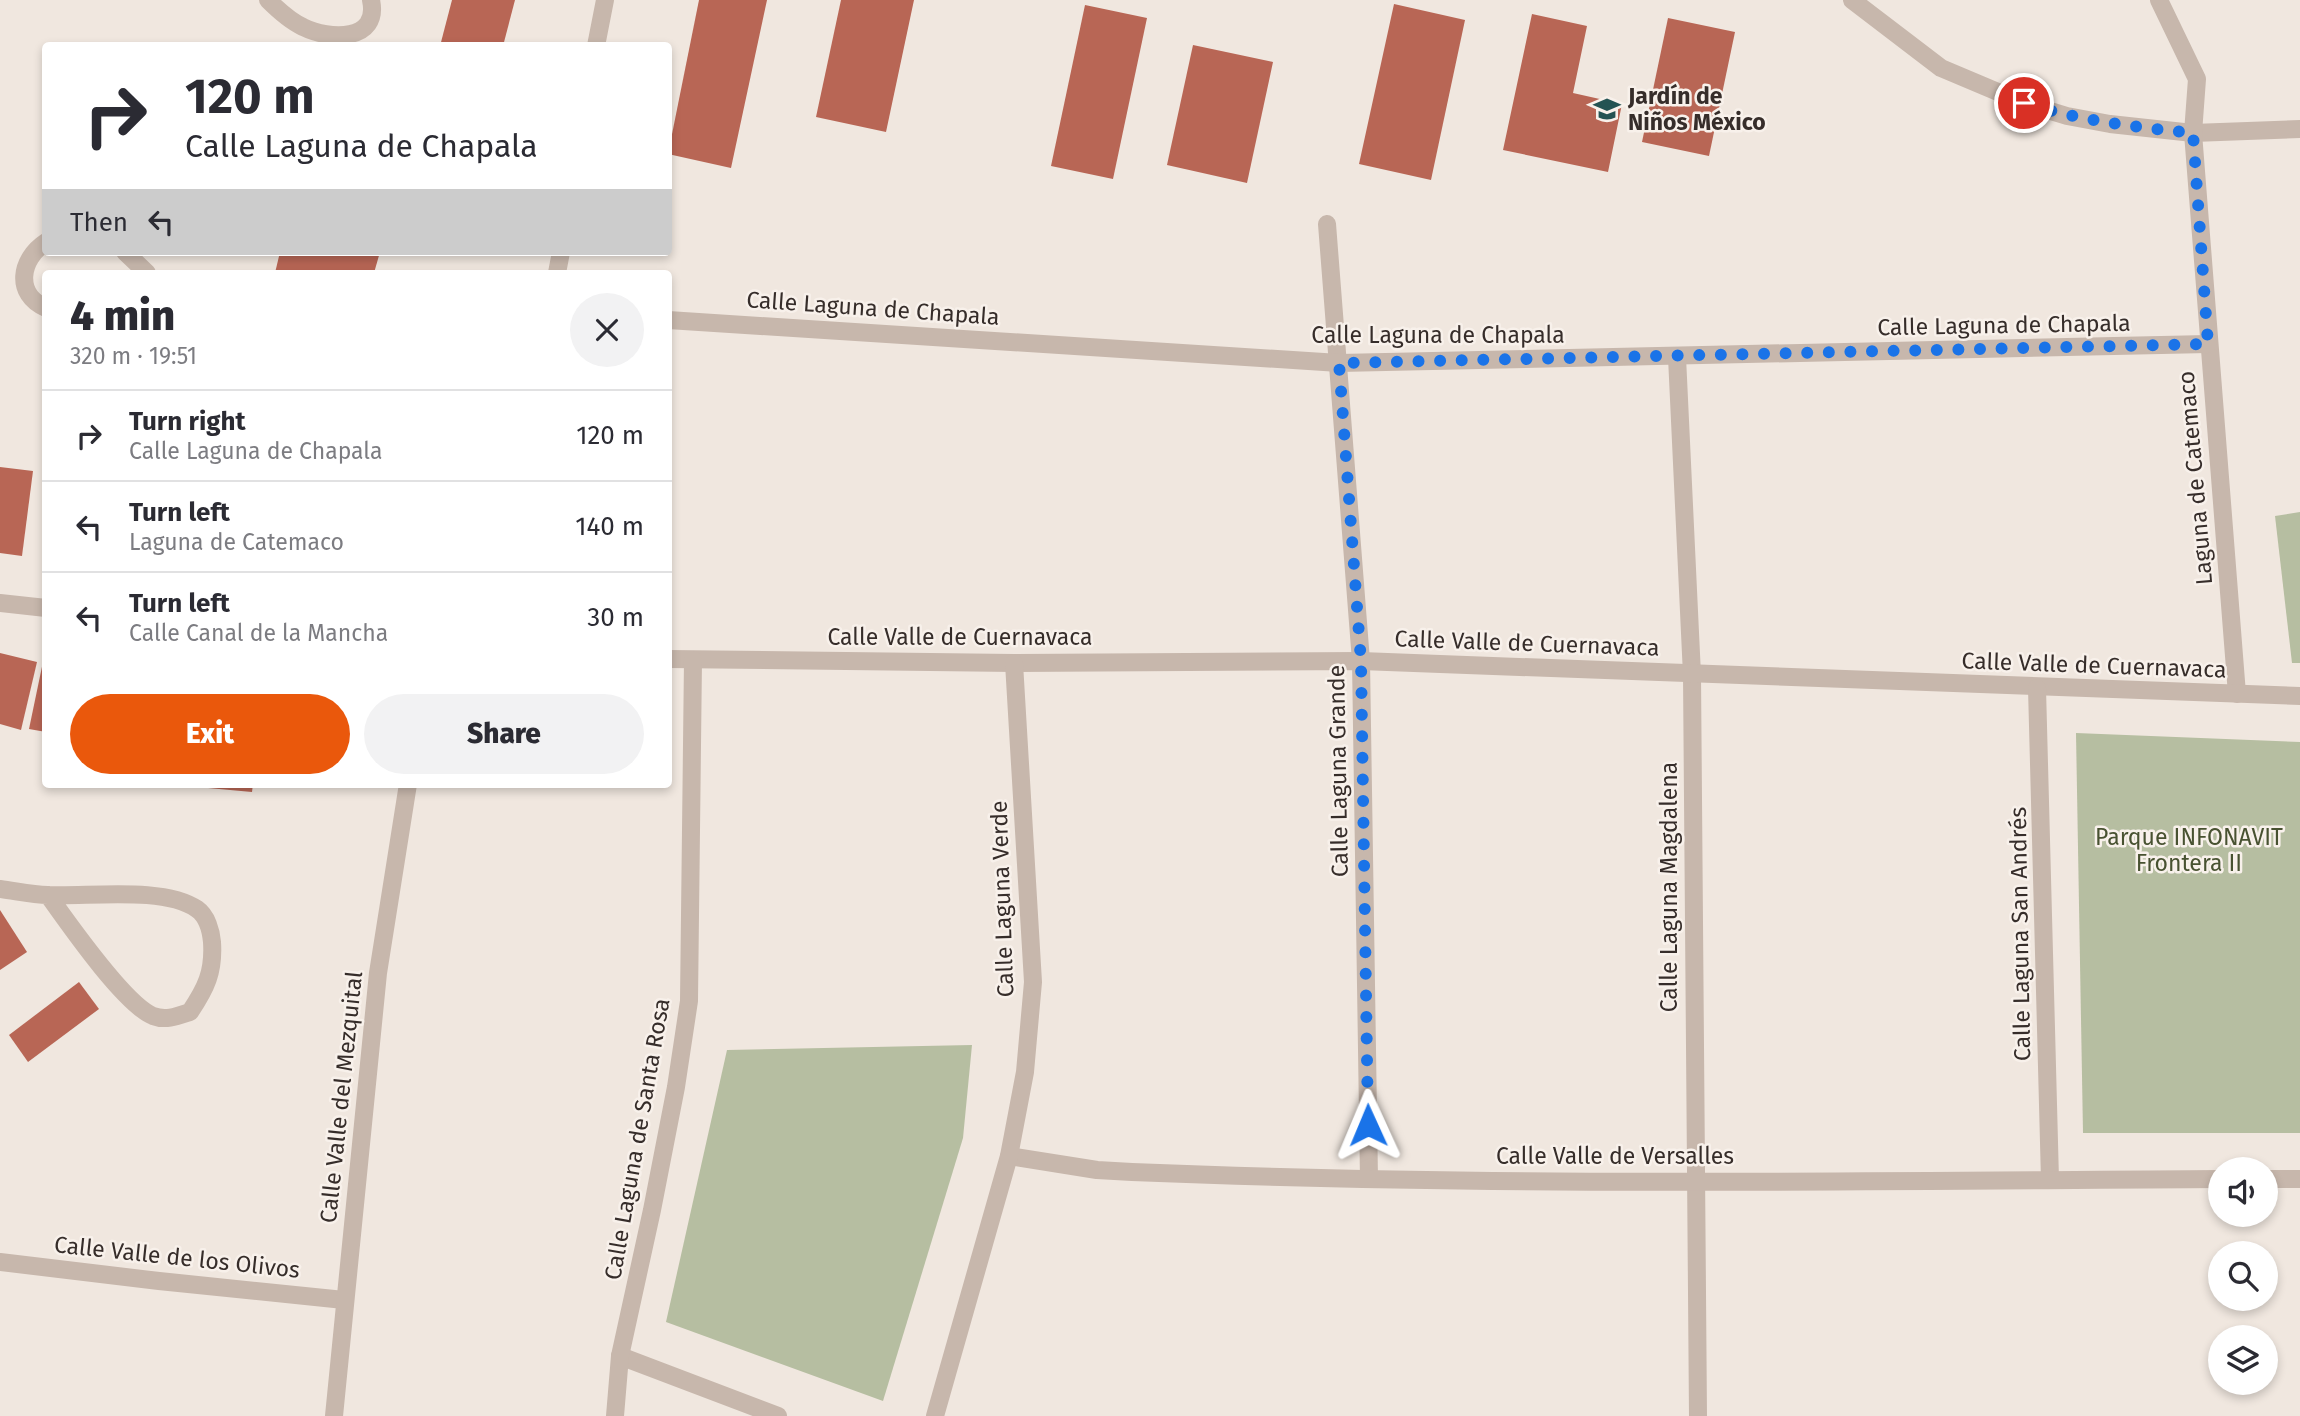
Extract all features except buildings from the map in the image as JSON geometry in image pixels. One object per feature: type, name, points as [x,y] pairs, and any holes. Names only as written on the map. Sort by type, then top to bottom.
[{"type":"street","points":[[268,0],[301,27],[339,37],[353,34],[363,28],[371,18],[370,0]]},
{"type":"street","points":[[597,42],[605,0]]},
{"type":"street","points":[[1852,0],[1941,68],[2024,103],[2067,116],[2110,124],[2193,133],[2300,130]]},
{"type":"street","name":"Laguna de Catemaco","points":[[2160,0],[2197,79],[2193,133],[2237,694]]},
{"type":"street","name":"Calle Laguna Grande","points":[[1326,224],[1361,661],[1369,1179]]},
{"type":"street","points":[[42,244],[27,261],[23,274],[30,296],[42,306]]},
{"type":"street","points":[[129,256],[144,270]]},
{"type":"street","name":"Calle Laguna de Chapala","points":[[672,320],[1339,363],[2208,344]]},
{"type":"street","name":"Calle Laguna Magdalena","points":[[1677,357],[1692,675],[1698,1416]]},
{"type":"street","points":[[0,603],[42,608]]},
{"type":"street","name":"Calle Valle de Cuernavaca","points":[[672,659],[1014,663],[1361,661],[2300,696]]},
{"type":"street","name":"Calle Laguna de Santa Rosa","points":[[615,1416],[620,1356],[652,1210],[689,1001],[693,660]]},
{"type":"street","name":"Calle Laguna Verde","points":[[935,1416],[1009,1156],[1025,1072],[1033,982],[1014,663]]},
{"type":"street","name":"Calle Laguna San Andrés","points":[[2037,688],[2050,1180]]},
{"type":"street","name":"Calle Valle del Mezquital","points":[[334,1416],[378,974],[407,788]]},
{"type":"street","points":[[0,889],[48,895],[99,894],[163,898],[187,904],[200,911],[211,930],[213,955],[207,987],[190,1012],[167,1019],[151,1016],[101,965],[48,895]]},
{"type":"street","name":"Calle Valle de Versalles","points":[[1009,1156],[1097,1170],[1369,1179],[1695,1182],[2208,1179]]},
{"type":"street","points":[[2278,1179],[2300,1179]]},
{"type":"street","name":"Calle Valle de los Olivos","points":[[1,1260],[159,1282],[344,1300]]},
{"type":"street","points":[[620,1356],[778,1416]]},
{"type":"green space","points":[[2300,512],[2300,663],[2292,663],[2275,516]]},
{"type":"green space","name":"Parque INFONAVIT Frontera II","points":[[2076,733],[2300,742],[2300,1133],[2083,1133]]},
{"type":"green space","points":[[972,1045],[963,1138],[883,1401],[666,1322],[727,1050]]},
{"type":"place","name":"Jardín de Niños México","points":[[1607,109]]},
{"type":"route","points":[[1368,1125],[1361,661],[1339,363],[2208,344],[2193,133],[2110,124],[2067,116],[2024,103]]}]
